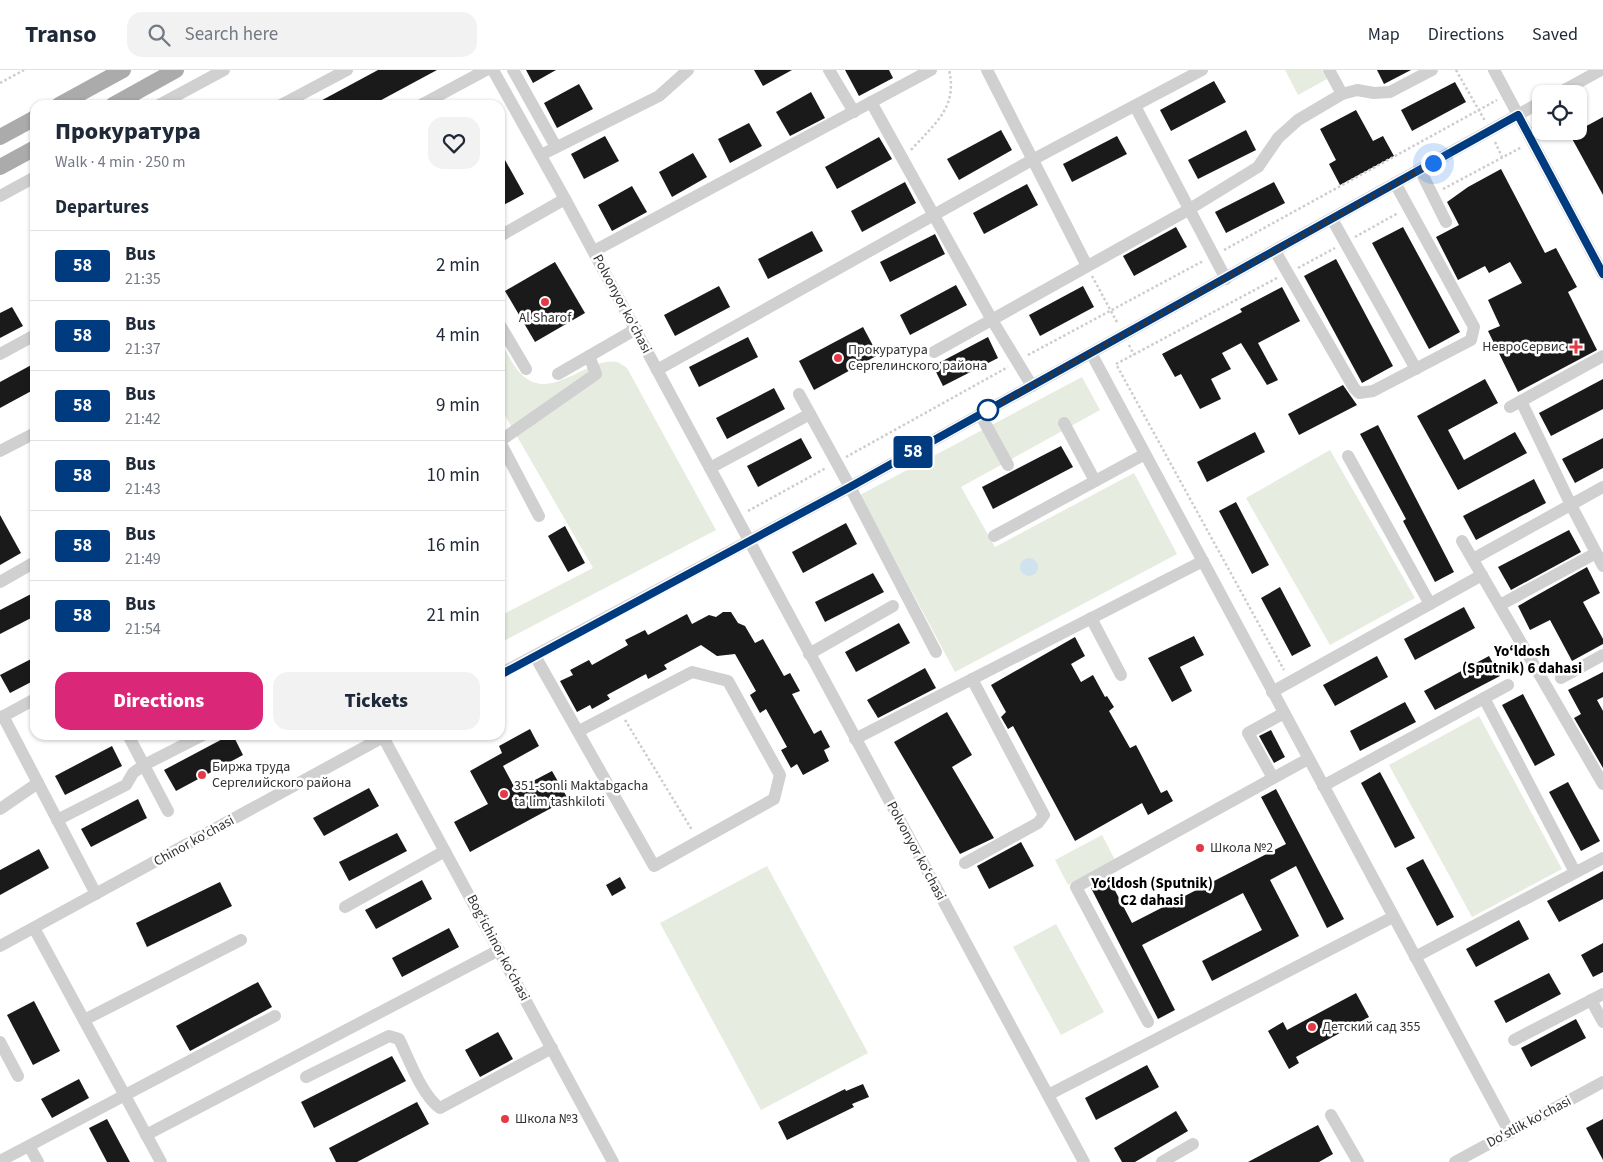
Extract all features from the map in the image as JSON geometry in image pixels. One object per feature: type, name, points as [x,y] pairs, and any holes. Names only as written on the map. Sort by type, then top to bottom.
[{"type":"main road","points":[[67,100],[106,74],[124,70]]},
{"type":"main road","points":[[122,100],[176,70]]},
{"type":"main road","points":[[0,137],[30,121]]},
{"type":"main road","points":[[0,167],[30,151]]},
{"type":"street","points":[[169,100],[224,70]]},
{"type":"street","points":[[290,100],[347,70]]},
{"type":"street","points":[[430,100],[486,70]]},
{"type":"street","name":"Polvonyor ko'chasi","points":[[493,70],[566,199],[748,541]]},
{"type":"street","points":[[513,70],[556,147]]},
{"type":"street","points":[[541,155],[659,96],[688,70]]},
{"type":"street","points":[[830,70],[854,112]]},
{"type":"street","points":[[594,251],[931,70]]},
{"type":"street","points":[[987,70],[1087,266]]},
{"type":"street","points":[[657,370],[1032,160],[1202,70]]},
{"type":"street","points":[[1329,70],[1342,94]]},
{"type":"street","points":[[934,352],[1188,210],[1258,167],[1278,138],[1298,120],[1342,94],[1357,90],[1374,93],[1390,92],[1432,70]]},
{"type":"street","points":[[1494,70],[1603,274]]},
{"type":"street","points":[[1574,85],[1601,70]]},
{"type":"street","points":[[871,102],[992,320],[1032,386]]},
{"type":"street","points":[[1134,106],[1226,279]]},
{"type":"street","points":[[505,671],[850,487],[1532,107]]},
{"type":"street","points":[[1420,170],[1446,222]]},
{"type":"street","points":[[0,196],[30,180]]},
{"type":"street","points":[[1275,251],[1354,388],[1360,392],[1373,391],[1471,340],[1474,327],[1396,183]]},
{"type":"street","points":[[505,233],[566,199]]},
{"type":"street","points":[[1332,219],[1416,369]]},
{"type":"street","points":[[558,374],[636,329]]},
{"type":"street","points":[[505,333],[526,369]]},
{"type":"street","points":[[0,354],[30,338]]},
{"type":"street","points":[[1091,353],[1510,1133]]},
{"type":"street","points":[[505,438],[596,374],[588,356]]},
{"type":"street","points":[[1510,407],[1603,356]]},
{"type":"street","points":[[799,394],[837,462],[936,652]]},
{"type":"street","points":[[1521,400],[1571,505],[1603,566]]},
{"type":"street","points":[[710,468],[810,414]]},
{"type":"street","points":[[980,414],[1008,464]]},
{"type":"street","points":[[1064,424],[1096,481]]},
{"type":"street","points":[[0,450],[30,435]]},
{"type":"street","points":[[505,452],[538,516]]},
{"type":"street","points":[[994,536],[1145,454]]},
{"type":"street","points":[[1348,456],[1430,604]]},
{"type":"street","points":[[1473,560],[1603,487]]},
{"type":"street","name":"Polvonyor koʻchasi","points":[[748,541],[1084,1162]]},
{"type":"street","points":[[1462,541],[1603,784]]},
{"type":"street","points":[[1500,605],[1596,553]]},
{"type":"street","points":[[855,739],[1203,561]]},
{"type":"street","points":[[0,582],[30,565]]},
{"type":"street","points":[[1272,692],[1482,575]]},
{"type":"street","points":[[809,654],[893,606]]},
{"type":"street","points":[[1091,618],[1120,675]]},
{"type":"street","points":[[1561,678],[1603,655]]},
{"type":"street","points":[[535,656],[654,866],[774,799],[780,775],[728,681],[692,672],[579,731]]},
{"type":"street","points":[[965,863],[1038,823],[1044,815],[972,679]]},
{"type":"street","points":[[1323,786],[1508,684]]},
{"type":"street","points":[[1484,698],[1575,872]]},
{"type":"street","points":[[30,702],[1,717],[96,894]]},
{"type":"street","points":[[1273,778],[1248,733],[1284,713]]},
{"type":"street","points":[[131,740],[168,811]]},
{"type":"street","points":[[57,820],[126,785],[133,773],[144,765],[193,740]]},
{"type":"street","name":"Chinor ko'chasi","points":[[0,946],[377,740]]},
{"type":"street","name":"Bogʻichinor koʻchasi","points":[[386,740],[613,1162]]},
{"type":"street","points":[[1148,1022],[1076,887],[1308,759]]},
{"type":"street","points":[[0,809],[38,783]]},
{"type":"street","points":[[345,907],[445,851]]},
{"type":"street","points":[[1415,957],[1603,858]]},
{"type":"street","points":[[1048,1095],[1393,917]]},
{"type":"street","points":[[34,928],[161,1162]]},
{"type":"street","points":[[84,1020],[241,940]]},
{"type":"street","points":[[146,1135],[499,950]]},
{"type":"street","points":[[1514,1040],[1603,994]]},
{"type":"street","points":[[1591,1000],[1603,1022]]},
{"type":"street","points":[[0,1161],[275,1016]]},
{"type":"street","points":[[306,1077],[389,1036],[399,1039],[432,1103],[440,1108],[552,1048]]},
{"type":"street","points":[[0,1042],[18,1076]]},
{"type":"street","name":"Do'stlik ko'chasi","points":[[1455,1162],[1603,1082]]},
{"type":"street","points":[[1331,1114],[1358,1162]]},
{"type":"street","points":[[1162,1162],[1193,1144]]},
{"type":"street","points":[[29,1146],[38,1162]]},
{"type":"path","points":[[0,83],[24,70]]},
{"type":"path","points":[[903,158],[944,114],[950,99],[952,85],[949,70]]},
{"type":"path","points":[[1456,70],[1480,110],[1502,157]]},
{"type":"path","points":[[736,518],[1017,361],[1507,95]]},
{"type":"path","points":[[1432,195],[1532,141]]},
{"type":"path","points":[[1291,681],[1116,364],[1408,207]]},
{"type":"path","points":[[1087,266],[1134,355]]},
{"type":"path","points":[[619,710],[698,840]]},
{"type":"shaded area","points":[[1285,70],[1322,70],[1327,79],[1298,95]]},
{"type":"shaded area","points":[[505,350],[519,372],[527,379],[538,383],[549,384],[607,362],[617,362],[627,368],[716,530],[505,640],[505,613],[593,568],[505,416]]},
{"type":"shaded area","points":[[1082,377],[1100,410],[961,487],[995,547],[1134,473],[1177,554],[955,672],[860,495]]},
{"type":"shaded area","points":[[1330,450],[1415,598],[1330,645],[1246,498]]},
{"type":"shaded area","points":[[1479,716],[1562,869],[1472,917],[1389,765]]},
{"type":"shaded area","points":[[1102,835],[1115,860],[1068,885],[1055,860]]},
{"type":"shaded area","points":[[767,866],[868,1053],[761,1110],[660,923]]},
{"type":"shaded area","points":[[1056,924],[1104,1012],[1061,1035],[1013,947]]},
{"type":"water","points":[[1025,558],[1033,558],[1038,563],[1036,574],[1025,576],[1020,571],[1020,563]]},
{"type":"building","points":[[378,70],[437,70],[381,100],[322,100]]},
{"type":"building","points":[[526,70],[556,70],[533,83]]},
{"type":"building","points":[[754,70],[792,70],[763,86]]},
{"type":"building","points":[[845,70],[889,70],[893,78],[859,96]]},
{"type":"building","points":[[1377,70],[1411,70],[1384,84]]},
{"type":"building","points":[[1214,81],[1226,102],[1171,131],[1160,110]]},
{"type":"building","points":[[1455,82],[1466,102],[1412,131],[1401,110]]},
{"type":"building","points":[[579,84],[593,109],[557,128],[544,103]]},
{"type":"building","points":[[811,92],[825,118],[790,136],[776,112]]},
{"type":"building","points":[[1356,110],[1373,141],[1383,136],[1394,156],[1340,185],[1329,164],[1336,160],[1320,129]]},
{"type":"building","points":[[1603,117],[1603,195],[1573,140],[1587,140],[1587,126]]},
{"type":"building","points":[[749,123],[762,146],[730,163],[718,139]]},
{"type":"building","points":[[1001,130],[1012,150],[959,180],[947,159]]},
{"type":"building","points":[[1246,130],[1256,150],[1198,179],[1188,160]]},
{"type":"building","points":[[605,136],[619,161],[584,179],[571,154]]},
{"type":"building","points":[[1117,136],[1127,154],[1072,182],[1063,164]]},
{"type":"building","points":[[879,137],[892,159],[837,189],[825,167]]},
{"type":"building","points":[[693,153],[707,177],[672,197],[659,172]]},
{"type":"building","points":[[505,160],[524,194],[505,204]]},
{"type":"building","points":[[1501,169],[1545,253],[1556,248],[1577,287],[1568,292],[1597,350],[1518,392],[1488,331],[1500,326],[1488,300],[1522,283],[1510,262],[1489,273],[1485,266],[1458,280],[1436,237],[1459,225],[1447,202],[1468,187]]},
{"type":"building","points":[[905,182],[916,203],[862,232],[851,211]]},
{"type":"building","points":[[1274,182],[1285,203],[1226,233],[1215,212]]},
{"type":"building","points":[[1027,184],[1038,205],[984,234],[973,213]]},
{"type":"building","points":[[632,186],[647,212],[612,231],[598,205]]},
{"type":"building","points":[[1176,227],[1187,247],[1134,276],[1123,256]]},
{"type":"building","points":[[1403,227],[1460,332],[1429,349],[1372,243]]},
{"type":"building","points":[[812,231],[823,251],[768,279],[758,259]]},
{"type":"building","points":[[935,234],[945,254],[890,282],[880,262]]},
{"type":"building","points":[[1336,259],[1393,366],[1362,383],[1304,276]]},
{"type":"building","points":[[555,262],[585,313],[535,342],[505,291]]},
{"type":"building","points":[[956,285],[967,305],[910,335],[900,315]]},
{"type":"building","points":[[719,286],[730,307],[675,336],[664,315]]},
{"type":"building","points":[[1083,286],[1094,307],[1040,336],[1029,315]]},
{"type":"building","points":[[1282,287],[1300,321],[1258,343],[1278,380],[1267,385],[1241,343],[1222,353],[1231,369],[1211,379],[1221,399],[1200,409],[1181,374],[1175,377],[1162,354],[1242,312],[1240,309]]},
{"type":"building","points":[[12,307],[23,326],[0,338],[0,313]]},
{"type":"building","name":"Прокуратура Сергелинского района","points":[[863,327],[878,355],[814,390],[799,361]]},
{"type":"building","points":[[748,337],[758,357],[699,387],[689,367]]},
{"type":"building","points":[[988,337],[998,358],[943,386],[933,366]]},
{"type":"building","points":[[30,366],[30,392],[0,408],[0,382]]},
{"type":"building","points":[[1485,379],[1498,403],[1448,430],[1464,460],[1515,432],[1527,453],[1458,490],[1417,416]]},
{"type":"building","points":[[1603,379],[1603,409],[1551,436],[1539,413]]},
{"type":"building","points":[[1343,385],[1357,405],[1299,435],[1288,414]]},
{"type":"building","points":[[774,388],[785,409],[727,439],[716,418]]},
{"type":"building","points":[[1378,425],[1454,572],[1435,582],[1403,521],[1406,519],[1360,434]]},
{"type":"building","points":[[1255,432],[1265,452],[1207,482],[1197,462]]},
{"type":"building","points":[[801,438],[812,458],[758,487],[747,466]]},
{"type":"building","points":[[1603,438],[1603,468],[1575,483],[1562,459]]},
{"type":"building","points":[[1061,446],[1073,467],[993,509],[982,487]]},
{"type":"building","points":[[1534,479],[1546,503],[1476,540],[1463,516]]},
{"type":"building","points":[[1236,502],[1269,565],[1252,574],[1219,511]]},
{"type":"building","points":[[0,515],[21,553],[0,565]]},
{"type":"building","points":[[846,523],[857,544],[803,573],[792,552]]},
{"type":"building","points":[[565,526],[585,563],[568,572],[548,536]]},
{"type":"building","points":[[1569,530],[1581,552],[1511,590],[1498,567]]},
{"type":"building","points":[[1587,567],[1600,593],[1583,602],[1603,639],[1603,644],[1572,661],[1550,620],[1530,630],[1518,606]]},
{"type":"building","points":[[873,573],[884,592],[825,622],[815,602]]},
{"type":"building","points":[[1280,587],[1311,646],[1292,656],[1261,598]]},
{"type":"building","points":[[30,595],[30,619],[0,634],[0,610]]},
{"type":"building","points":[[1464,607],[1475,628],[1415,660],[1404,639]]},
{"type":"building","points":[[723,612],[731,612],[738,623],[745,626],[755,643],[763,639],[784,676],[790,673],[800,691],[792,694],[814,734],[821,730],[830,747],[824,750],[829,761],[803,775],[797,764],[791,768],[781,750],[787,747],[766,709],[760,713],[750,695],[756,691],[735,654],[717,656],[701,645],[664,665],[667,669],[648,679],[646,674],[607,695],[610,699],[592,709],[590,705],[577,712],[560,681],[573,675],[570,670],[589,660],[592,665],[628,645],[625,640],[645,630],[648,635],[687,614],[692,624],[709,615],[716,617]]},
{"type":"building","points":[[899,623],[910,643],[856,672],[845,652]]},
{"type":"building","points":[[1194,636],[1204,655],[1180,667],[1192,691],[1172,702],[1148,658]]},
{"type":"building","points":[[1075,637],[1085,656],[1071,664],[1081,682],[1093,675],[1105,697],[1107,696],[1114,707],[1109,711],[1130,748],[1136,745],[1161,793],[1167,790],[1173,801],[1148,815],[1142,803],[1075,841],[1013,726],[1008,729],[1001,717],[1006,712],[991,685]]},
{"type":"building","points":[[1377,656],[1388,677],[1335,706],[1323,685]]},
{"type":"building","points":[[1489,656],[1500,676],[1435,710],[1424,691]]},
{"type":"building","points":[[30,660],[30,683],[10,693],[0,675]]},
{"type":"building","points":[[925,668],[936,688],[878,718],[867,700]]},
{"type":"building","points":[[1603,672],[1603,697],[1597,700],[1603,711],[1603,768],[1574,718],[1581,714],[1568,690]]},
{"type":"building","points":[[1523,694],[1555,755],[1535,766],[1502,705]]},
{"type":"building","points":[[1405,702],[1416,722],[1360,751],[1350,731]]},
{"type":"building","points":[[947,712],[972,755],[952,767],[994,838],[960,854],[894,742]]},
{"type":"building","points":[[530,729],[539,746],[503,766],[516,790],[552,771],[568,799],[470,852],[454,822],[488,804],[470,771],[502,753],[499,746]]},
{"type":"building","points":[[1271,730],[1285,757],[1274,763],[1259,736]]},
{"type":"building","points":[[221,740],[236,740],[243,755],[176,791],[164,770]]},
{"type":"building","points":[[112,746],[122,766],[65,795],[55,776]]},
{"type":"building","points":[[1380,772],[1415,838],[1395,848],[1361,783]]},
{"type":"building","points":[[1568,782],[1600,841],[1581,851],[1549,792]]},
{"type":"building","points":[[369,788],[379,806],[324,836],[313,818]]},
{"type":"building","points":[[1276,789],[1344,919],[1327,928],[1296,866],[1270,880],[1299,936],[1212,981],[1202,961],[1262,930],[1243,893],[1142,945],[1175,1010],[1158,1019],[1091,888],[1109,879],[1132,923],[1286,844],[1261,797]]},
{"type":"building","points":[[138,799],[147,818],[91,847],[81,829]]},
{"type":"building","points":[[397,833],[407,851],[349,881],[339,862]]},
{"type":"building","points":[[1021,842],[1034,866],[989,889],[977,866]]},
{"type":"building","points":[[39,849],[49,868],[0,895],[0,870]]},
{"type":"building","points":[[1423,859],[1454,917],[1437,926],[1406,868]]},
{"type":"building","points":[[1603,871],[1603,899],[1559,922],[1547,901]]},
{"type":"building","points":[[620,877],[626,888],[612,896],[606,885]]},
{"type":"building","points":[[422,880],[432,899],[376,929],[365,910]]},
{"type":"building","points":[[220,882],[232,906],[147,947],[136,923]]},
{"type":"building","points":[[1519,920],[1529,939],[1476,967],[1466,949]]},
{"type":"building","points":[[449,928],[459,947],[402,977],[392,958]]},
{"type":"building","points":[[1603,943],[1603,972],[1593,977],[1581,955]]},
{"type":"building","points":[[1549,973],[1561,994],[1506,1023],[1494,1001]]},
{"type":"building","points":[[258,982],[272,1007],[190,1051],[176,1026]]},
{"type":"building","points":[[1356,993],[1369,1017],[1296,1057],[1299,1063],[1289,1069],[1268,1031],[1283,1022],[1287,1030]]},
{"type":"building","points":[[34,1001],[60,1051],[33,1065],[7,1015]]},
{"type":"building","points":[[1576,1019],[1586,1038],[1531,1067],[1521,1048]]},
{"type":"building","points":[[498,1032],[513,1059],[480,1077],[465,1050]]},
{"type":"building","points":[[392,1056],[406,1081],[314,1128],[301,1102]]},
{"type":"building","points":[[1147,1065],[1159,1087],[1096,1120],[1085,1098]]},
{"type":"building","points":[[79,1079],[89,1098],[52,1118],[41,1099]]},
{"type":"building","points":[[863,1084],[869,1097],[852,1104],[854,1107],[787,1140],[778,1122],[845,1089],[846,1091]]},
{"type":"building","points":[[417,1102],[429,1124],[357,1162],[336,1162],[329,1148]]},
{"type":"building","points":[[1176,1111],[1188,1131],[1135,1162],[1122,1162],[1114,1148]]},
{"type":"building","points":[[107,1119],[130,1162],[107,1162],[89,1128]]},
{"type":"building","points":[[1603,1119],[1603,1160],[1586,1128]]},
{"type":"building","points":[[1318,1125],[1333,1154],[1319,1162],[1248,1162]]},
{"type":"bus line","name":"58","points":[[505,672],[850,487],[1518,115],[1603,274]]},
{"type":"place","name":"Al Sharof","points":[[545,302]]},
{"type":"place","name":"НевроСервис","points":[[1576,347]]},
{"type":"place","name":"Прокуратура Сергелинского района","points":[[838,358]]},
{"type":"place","name":"Биржа труда Сергелийского района","points":[[202,775]]},
{"type":"place","name":"351-sonli Maktabgacha ta'lim tashkiloti","points":[[504,794]]},
{"type":"place","name":"Школа №2","points":[[1200,848]]},
{"type":"place","name":"Детский сад 355","points":[[1312,1027]]},
{"type":"place","name":"Школа №3","points":[[505,1119]]},
{"type":"district","name":"Yo‘ldosh (Sputnik) 6 dahasi","points":[[1522,660]]},
{"type":"district","name":"Yo‘ldosh (Sputnik) C2 dahasi","points":[[1152,892]]},
{"type":"route","points":[[988,410],[1433,163]]}]
